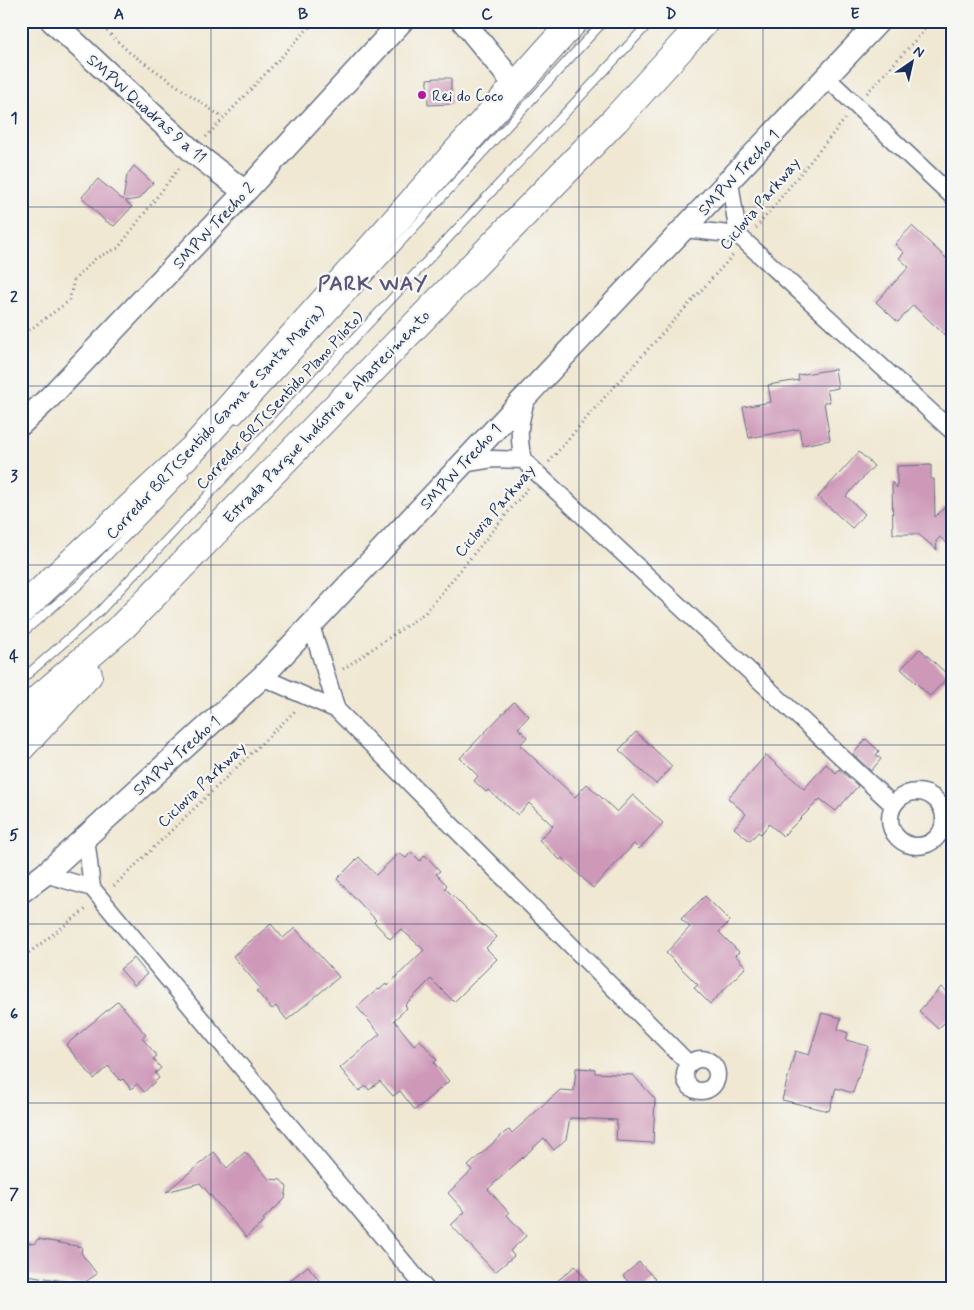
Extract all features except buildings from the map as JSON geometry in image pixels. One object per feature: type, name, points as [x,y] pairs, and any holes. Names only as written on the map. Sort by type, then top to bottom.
[{"type":"highway","points":[[21,610],[194,448],[574,21]]},
{"type":"highway","name":"Estrada Parque Indústria e Abastecimento","points":[[21,714],[123,626],[615,120],[704,21]]},
{"type":"highway","points":[[21,747],[83,682],[123,626]]},
{"type":"street","name":"SMPW Quadras 9 a 11","points":[[52,21],[192,151],[245,192]]},
{"type":"street","points":[[463,21],[516,86]]},
{"type":"street","name":"SMPW Trecho 1","points":[[21,892],[45,874],[262,677],[880,21]]},
{"type":"street","name":"SMPW Trecho 2","points":[[21,424],[57,390],[245,192],[401,22]]},
{"type":"street","points":[[827,78],[953,197]]},
{"type":"street","points":[[730,182],[741,238]]},
{"type":"street","points":[[685,229],[741,238],[953,432]]},
{"type":"street","points":[[528,394],[520,421],[518,438],[522,460],[893,805]]},
{"type":"street","points":[[462,464],[493,459],[522,460]]},
{"type":"street","points":[[311,625],[337,710]]},
{"type":"street","points":[[262,677],[337,710],[689,1064]]},
{"type":"street","points":[[86,837],[97,893],[426,1289]]},
{"type":"street","points":[[45,874],[97,893]]},
{"type":"lane","name":"Corredor BRT(Sentido Gama e Santa Maria)","points":[[232,425],[604,21]]},
{"type":"lane","name":"Corredor BRT(Sentido Plano Piloto)","points":[[21,680],[100,611],[651,21]]},
{"type":"lane","name":"Corredor BRT(Sentido Gama e Santa Maria)","points":[[21,634],[81,584],[191,468]]},
{"type":"path","points":[[96,21],[129,52],[223,118]]},
{"type":"path","points":[[21,336],[69,301],[74,280],[96,258],[118,248],[192,151],[315,21]]},
{"type":"path","name":"Ciclovia Parkway","points":[[328,680],[425,613],[595,408],[855,106],[933,21]]},
{"type":"path","name":"Ciclovia Parkway","points":[[21,959],[97,893],[309,698]]},
{"type":"place","name":"Rei do Coco","points":[[422,95]]},
{"type":"district","name":"PARK WAY","points":[[373,283]]}]
